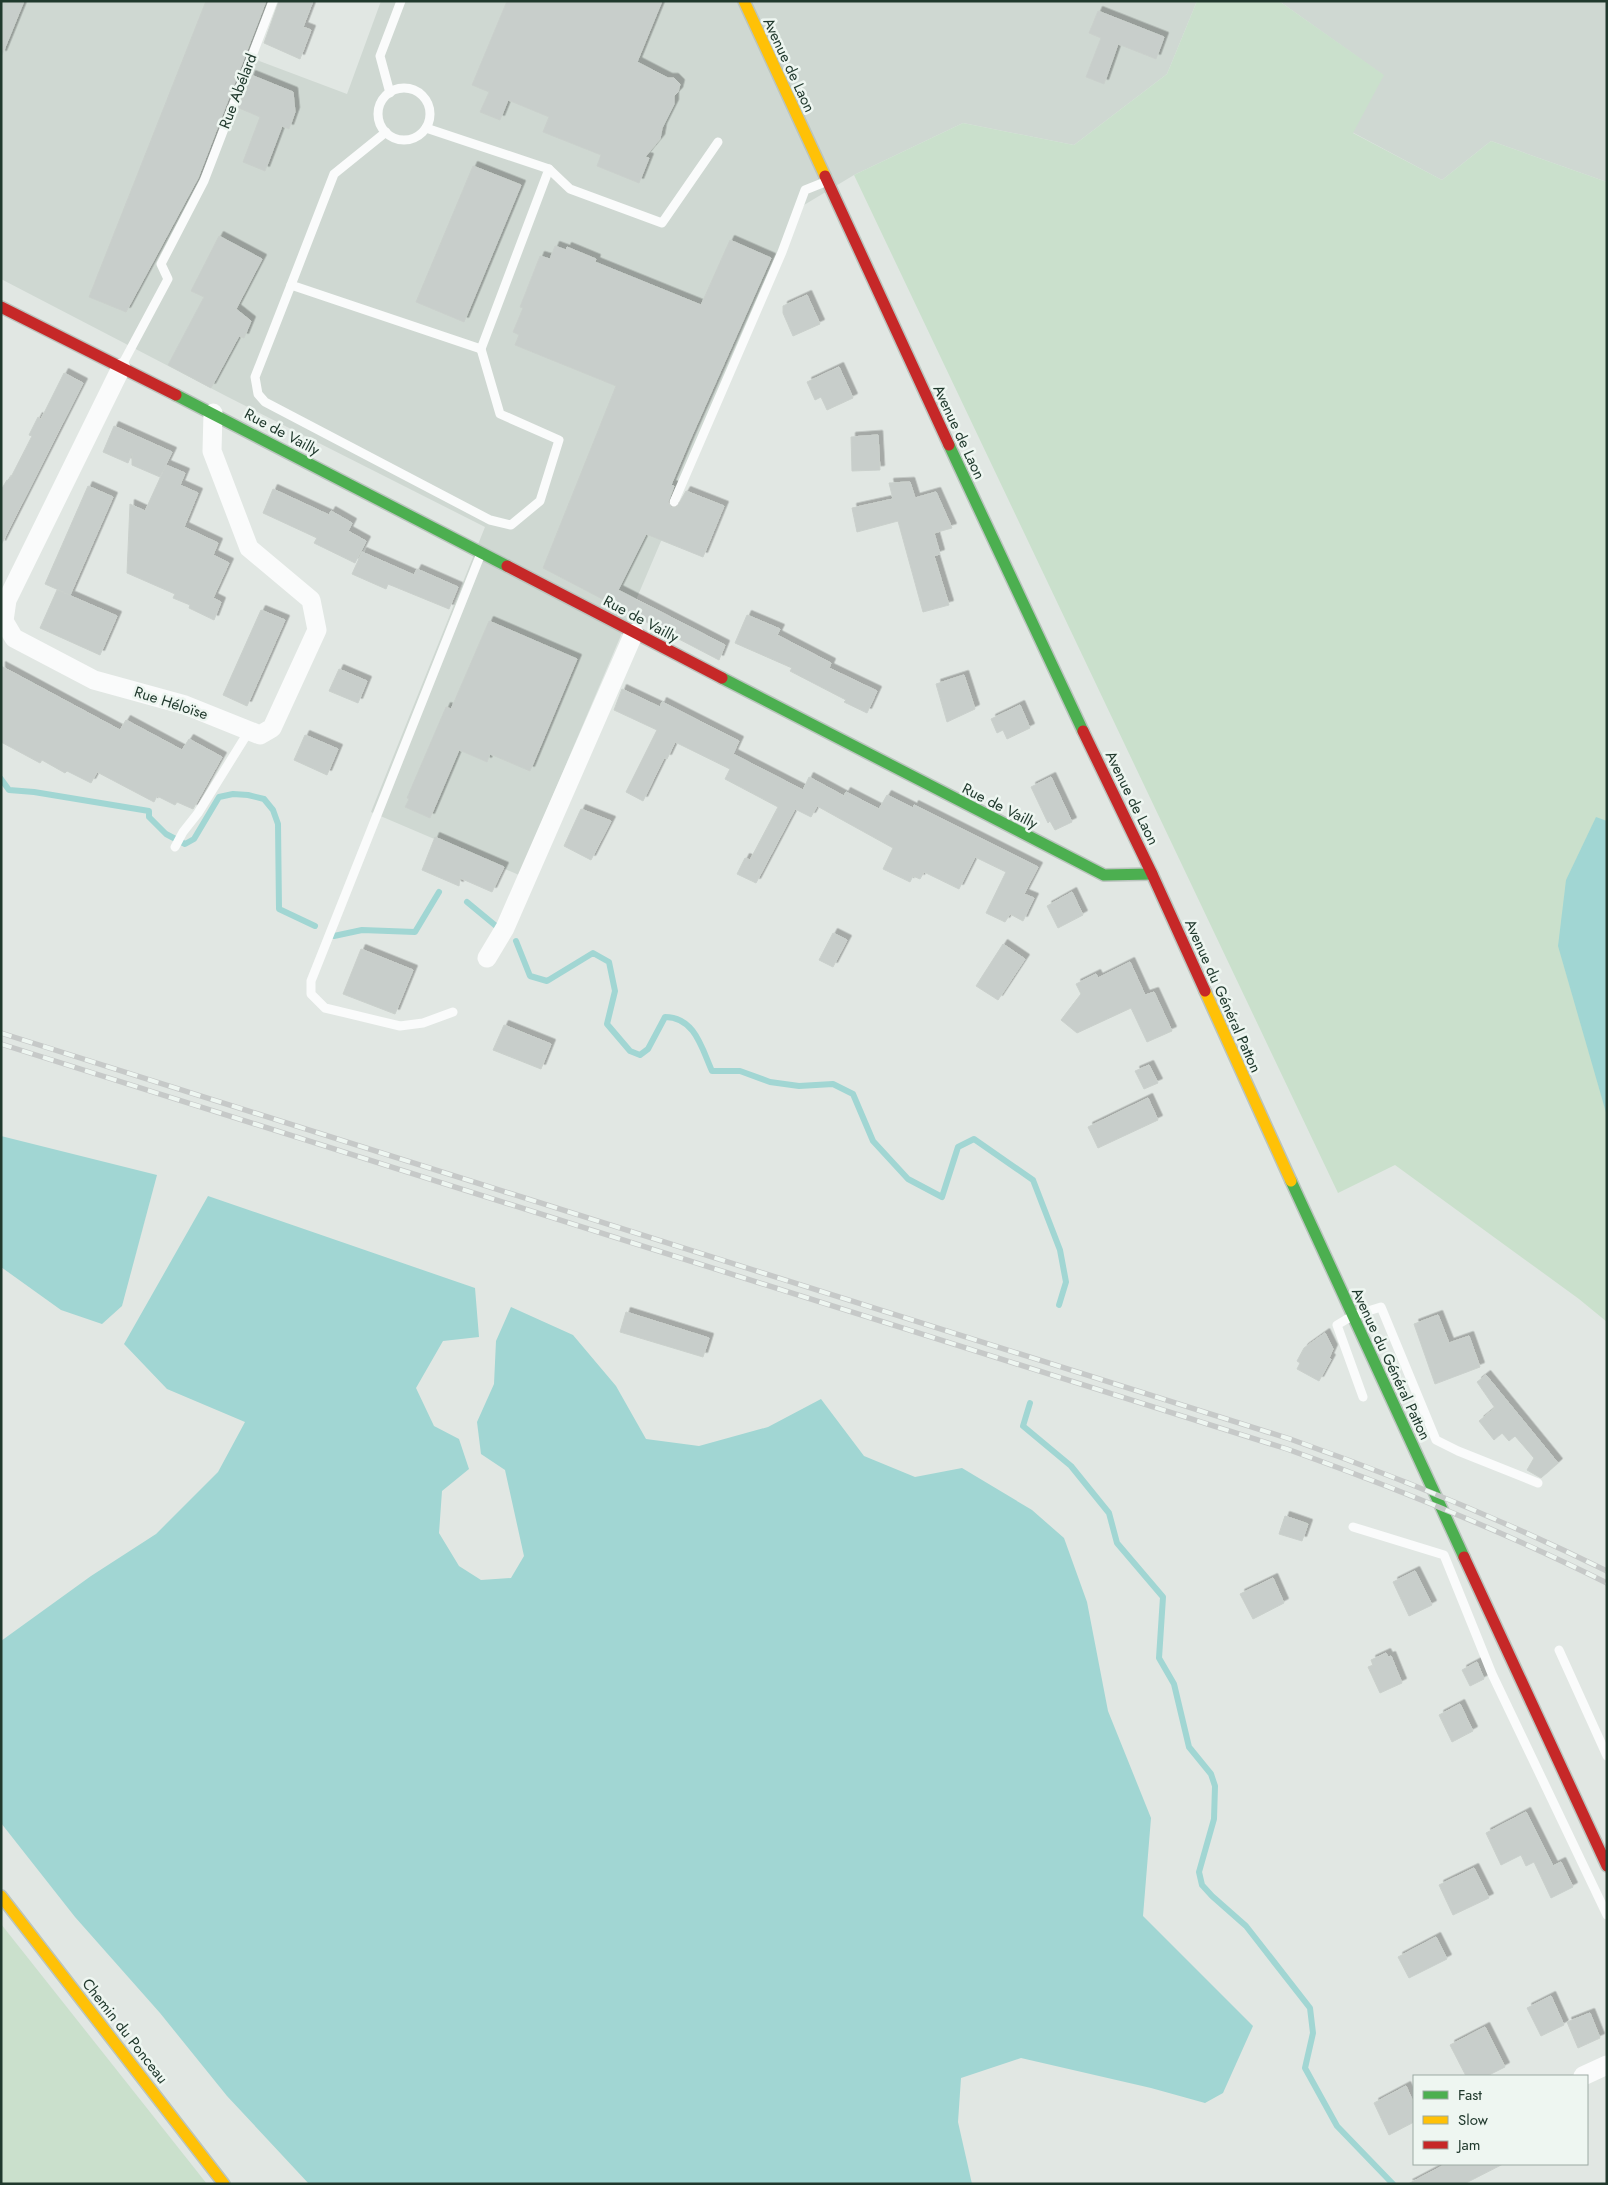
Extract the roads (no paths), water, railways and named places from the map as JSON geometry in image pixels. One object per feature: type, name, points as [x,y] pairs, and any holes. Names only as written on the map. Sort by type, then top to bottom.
[{"type":"main road","name":"Avenue de Laon","points":[[744,1],[1039,640],[1152,874]]},
{"type":"main road","name":"Rue de Vailly","points":[[1,308],[213,412],[634,633],[1104,875],[1152,874]]},
{"type":"main road","name":"Avenue du Général Patton","points":[[1152,874],[1352,1316],[1503,1669],[1607,1866]]},
{"type":"main road","name":"Chemin du Ponceau","points":[[1,1896],[224,2184]]},
{"type":"street","name":"Rue Héloïse","points":[[121,368],[7,600],[4,621],[14,638],[94,680],[186,705],[260,735],[272,728],[317,630],[311,600],[249,548],[212,451],[213,412]]},
{"type":"street","points":[[487,958],[505,928],[634,633]]},
{"type":"street","points":[[1586,2075],[1607,2065]]},
{"type":"lane","name":"Rue Abélard","points":[[121,368],[168,279],[162,264],[204,181],[273,1]]},
{"type":"lane","points":[[390,93],[380,56],[401,1]]},
{"type":"lane","points":[[398,89],[415,90],[427,103],[430,111],[426,128],[421,134],[407,140],[392,137],[381,126],[378,112],[384,98],[398,89]]},
{"type":"lane","points":[[426,128],[549,169],[570,189],[662,223],[718,142]]},
{"type":"lane","points":[[386,132],[334,174],[255,377],[258,394],[265,402],[490,520],[511,524],[540,501],[559,440],[500,414],[481,349],[549,169]]},
{"type":"lane","points":[[674,502],[782,252],[805,190],[826,181]]},
{"type":"lane","points":[[291,285],[481,349]]},
{"type":"lane","points":[[452,1012],[423,1023],[400,1026],[325,1008],[311,994],[311,981],[481,553]]},
{"type":"lane","points":[[175,847],[249,731]]},
{"type":"lane","points":[[1363,1397],[1337,1326],[1352,1316],[1381,1307],[1436,1440],[1458,1451],[1538,1483]]},
{"type":"lane","points":[[1353,1527],[1444,1555],[1503,1669],[1607,1915]]},
{"type":"lane","points":[[1559,1650],[1607,1756]]},
{"type":"water","points":[[1596,817],[1607,821],[1607,1116],[1558,946],[1566,880]]},
{"type":"water","points":[[1,1136],[157,1175],[122,1306],[102,1324],[61,1310],[1,1267]]},
{"type":"water","points":[[208,1196],[475,1288],[479,1337],[443,1341],[416,1388],[434,1426],[459,1439],[469,1469],[442,1491],[439,1533],[459,1566],[481,1580],[511,1578],[524,1556],[505,1470],[481,1454],[477,1422],[494,1384],[496,1341],[511,1307],[573,1335],[616,1386],[646,1439],[699,1446],[768,1427],[821,1399],[864,1456],[915,1477],[962,1468],[1032,1510],[1064,1538],[1087,1602],[1108,1711],[1151,1818],[1143,1916],[1253,2026],[1223,2093],[1205,2103],[1151,2088],[1021,2058],[961,2078],[958,2122],[972,2184],[309,2184],[227,2096],[160,2013],[75,1917],[1,1823],[1,1641],[91,1576],[156,1534],[218,1472],[245,1422],[167,1389],[124,1344]]},
{"type":"waterway","points":[[1,779],[9,790],[34,792],[149,811],[149,817],[166,834],[185,844],[194,839],[219,797],[233,794],[264,799],[273,810],[278,824],[279,909],[315,926]]},
{"type":"waterway","points":[[334,936],[362,930],[415,932],[439,892]]},
{"type":"waterway","points":[[467,902],[496,926]]},
{"type":"waterway","points":[[516,941],[530,976],[547,981],[593,953],[609,962],[615,991],[607,1024],[630,1051],[640,1055],[648,1049],[665,1017],[675,1018],[684,1022],[696,1036],[712,1071],[740,1071],[770,1082],[799,1086],[833,1084],[853,1094],[873,1141],[908,1179],[942,1197],[958,1147],[974,1139],[1033,1180],[1060,1250],[1066,1282],[1059,1305]]},
{"type":"waterway","points":[[1030,1403],[1023,1426],[1071,1466],[1109,1513],[1117,1543],[1163,1597],[1159,1658],[1174,1684],[1189,1747],[1211,1774],[1215,1786],[1214,1819],[1199,1872],[1202,1885],[1246,1926],[1310,2008],[1313,2033],[1305,2068],[1337,2126],[1393,2184]]},
{"type":"railway","points":[[1,1033],[1290,1439],[1450,1500],[1529,1534],[1607,1571]]},
{"type":"railway","points":[[1,1044],[1287,1449],[1449,1511],[1607,1583]]}]
